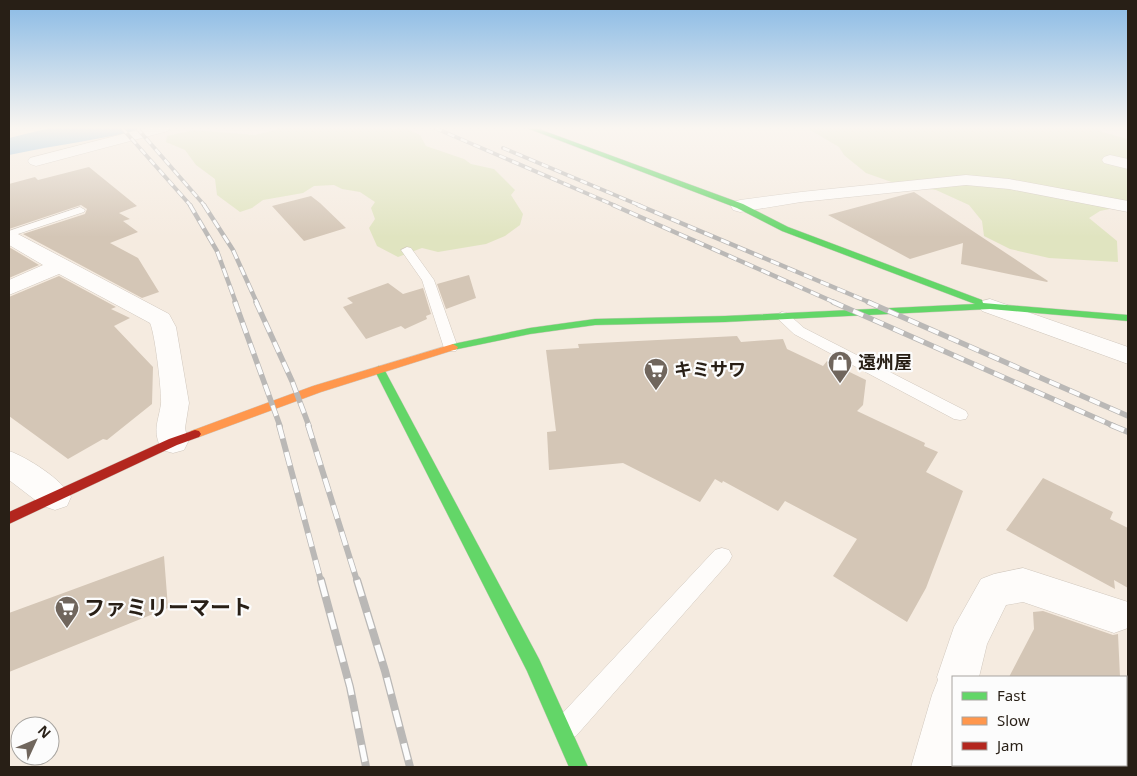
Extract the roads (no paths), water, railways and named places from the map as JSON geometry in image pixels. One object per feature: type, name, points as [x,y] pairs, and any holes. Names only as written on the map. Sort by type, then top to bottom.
[{"type":"street","points":[[627,164],[740,206],[785,229],[1128,356]]},
{"type":"street","points":[[740,206],[811,196],[966,180],[1009,184],[1128,206]]},
{"type":"street","points":[[9,236],[60,266],[153,314],[160,320],[164,327],[175,403],[170,428],[173,442]]},
{"type":"street","points":[[9,288],[60,266]]},
{"type":"street","points":[[9,518],[173,442],[317,388],[451,348],[530,330],[595,322],[782,316],[990,306],[1128,318]]},
{"type":"street","points":[[379,369],[407,429],[488,576],[554,707],[579,767]]},
{"type":"street","points":[[9,463],[55,497]]},
{"type":"street","points":[[958,676],[968,642],[994,591],[1022,585],[1114,615]]},
{"type":"street","points":[[934,767],[952,699]]},
{"type":"lane","points":[[9,236],[80,210]]},
{"type":"lane","points":[[407,250],[428,280],[451,348]]},
{"type":"lane","points":[[782,316],[799,331],[960,415]]},
{"type":"lane","points":[[564,730],[722,556]]},
{"type":"railway","points":[[154,164],[191,206]]},
{"type":"railway","points":[[169,164],[205,206]]},
{"type":"railway","points":[[519,164],[616,206]]},
{"type":"railway","points":[[542,164],[641,206]]},
{"type":"railway","points":[[190,205],[217,251],[236,303]]},
{"type":"railway","points":[[204,205],[233,250],[257,303]]},
{"type":"railway","points":[[613,205],[836,303]]},
{"type":"railway","points":[[638,205],[871,303]]},
{"type":"railway","points":[[235,302],[280,426]]},
{"type":"railway","points":[[256,302],[292,381],[309,426]]},
{"type":"railway","points":[[833,302],[1114,426]]},
{"type":"railway","points":[[868,302],[1128,416]]},
{"type":"railway","points":[[279,425],[321,581]]},
{"type":"railway","points":[[308,425],[357,581]]},
{"type":"railway","points":[[1111,425],[1128,432]]},
{"type":"railway","points":[[321,580],[350,687],[366,767]]},
{"type":"railway","points":[[357,580],[385,671],[410,767]]},
{"type":"place","name":"遠州屋","points":[[840,384]]},
{"type":"place","name":"キミサワ","points":[[656,391]]},
{"type":"place","name":"ファミリーマート","points":[[67,629]]}]
